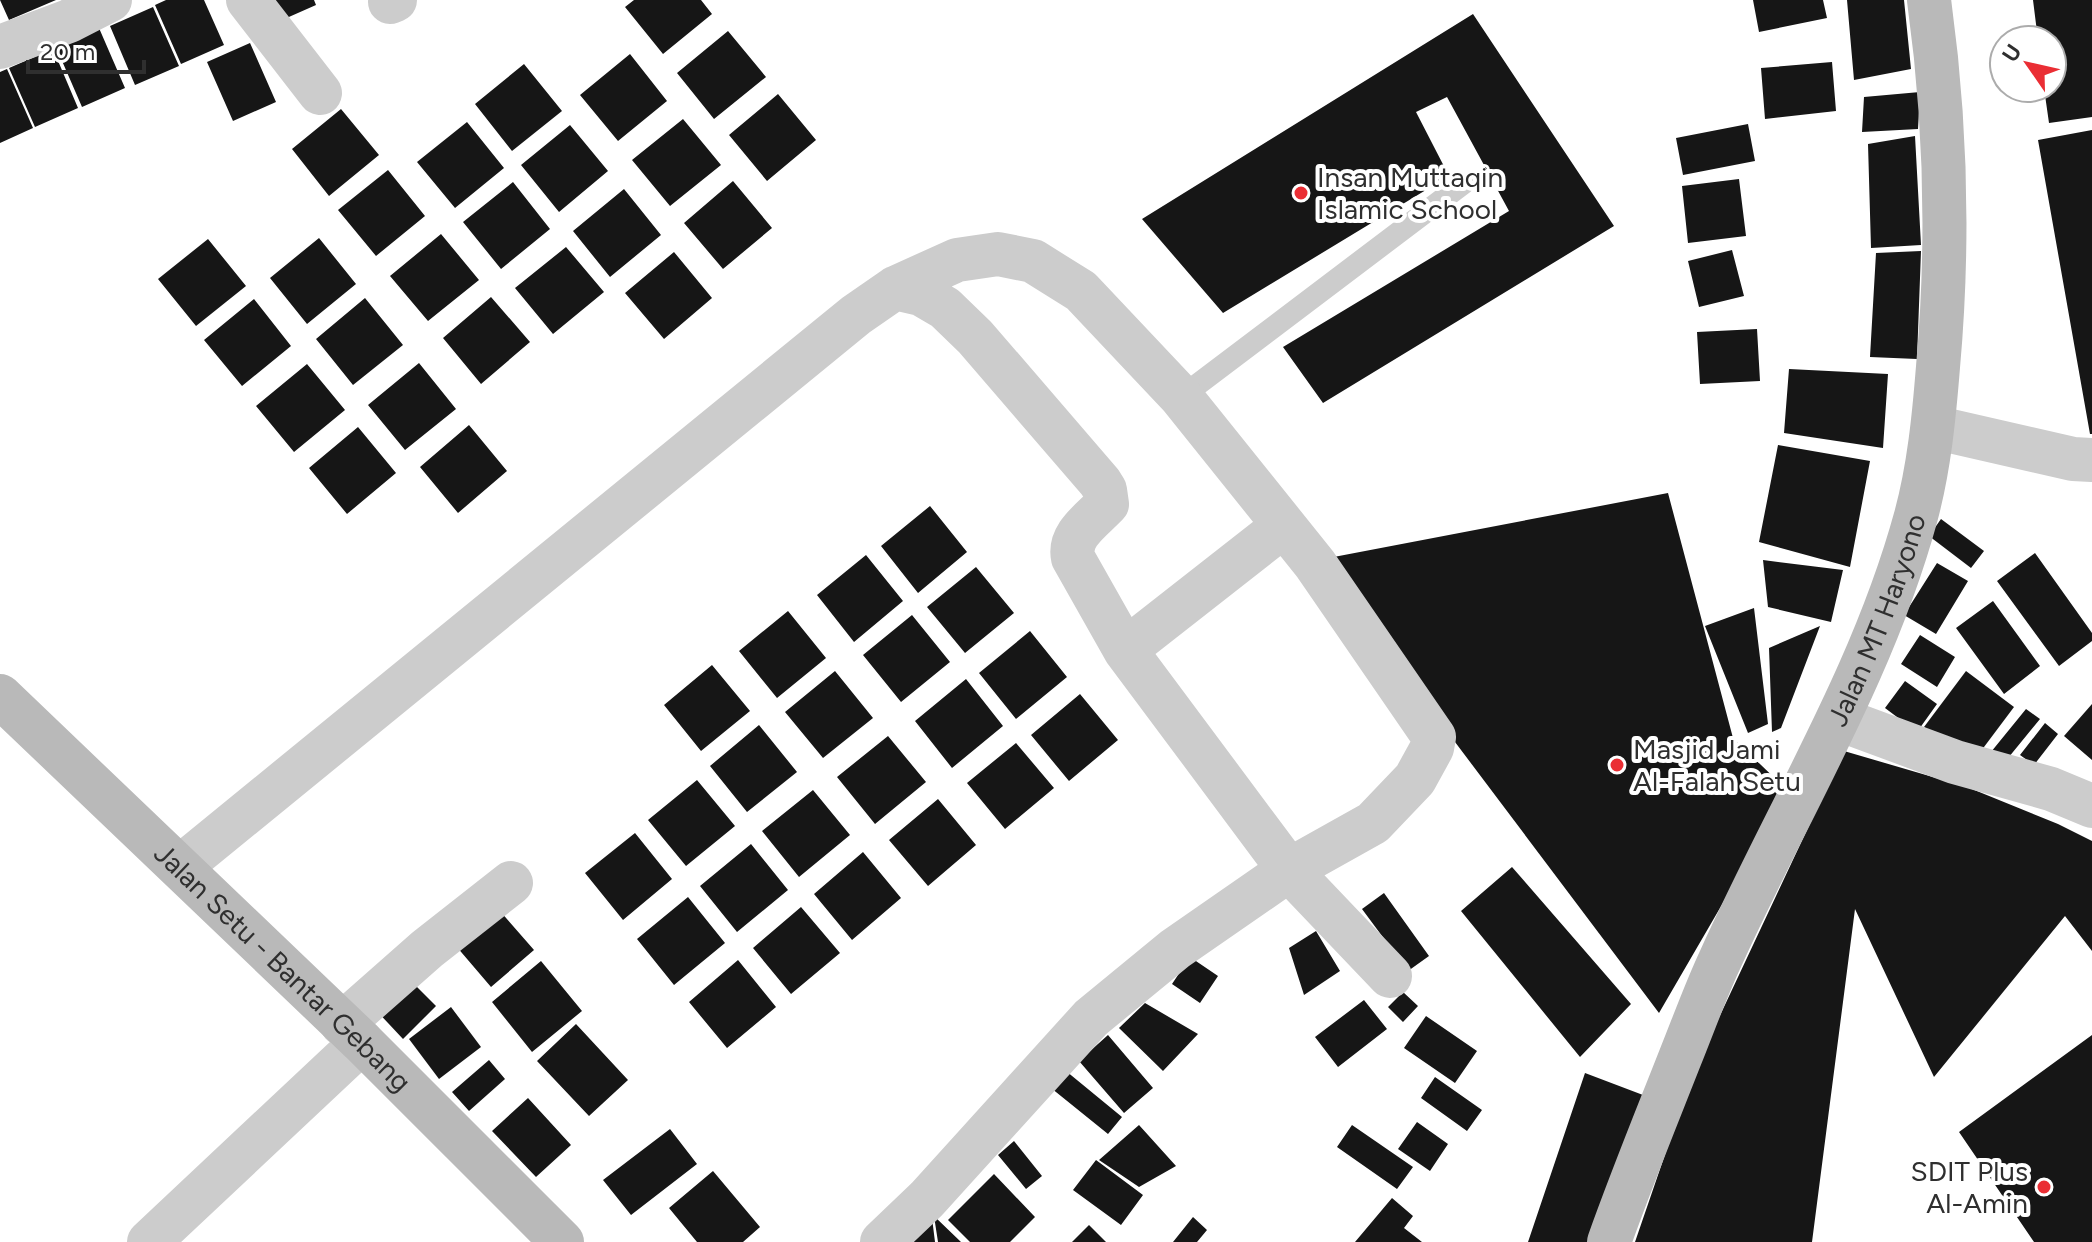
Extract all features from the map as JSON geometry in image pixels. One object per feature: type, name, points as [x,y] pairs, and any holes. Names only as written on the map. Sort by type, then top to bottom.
[{"type":"main road","name":"Jalan MT Haryono","points":[[1609,1242],[1719,961],[1839,719],[1873,640],[1917,515],[1933,427],[1945,284],[1946,191],[1938,63],[1929,0]]},
{"type":"main road","name":"Jalan Setu - Bantar Gebang","points":[[0,696],[352,1033],[562,1242]]},
{"type":"street","points":[[0,47],[69,21],[110,0]]},
{"type":"street","points":[[248,0],[320,93]]},
{"type":"street","points":[[180,867],[843,325],[895,288],[957,260],[998,254],[1033,261],[1081,291],[1181,397],[1282,527],[1315,564],[1434,737],[1432,748],[1415,779],[1373,823],[1289,870],[1175,949],[1091,1018],[927,1199],[882,1242]]},
{"type":"street","points":[[895,288],[921,294],[945,308],[975,337],[1100,482],[1107,504],[1075,537],[1071,547],[1073,558],[1125,650],[1289,870],[1390,976]]},
{"type":"street","points":[[1933,427],[2073,459],[2092,460]]},
{"type":"street","points":[[1125,650],[1282,527]]},
{"type":"street","points":[[1839,719],[1955,762],[2051,789],[2092,806]]},
{"type":"street","points":[[149,1242],[352,1033],[427,949],[511,883]]},
{"type":"lane","points":[[1181,397],[1464,183]]},
{"type":"building","points":[[0,0],[56,0],[9,20]]},
{"type":"building","points":[[166,0],[204,0],[224,45],[181,64],[155,5]]},
{"type":"building","points":[[263,0],[314,0],[316,5],[273,24]]},
{"type":"building","points":[[634,0],[701,0],[712,14],[663,54],[625,7]]},
{"type":"building","points":[[1753,0],[1823,0],[1827,18],[1759,32]]},
{"type":"building","points":[[1847,0],[1904,0],[1911,69],[1854,80]]},
{"type":"building","points":[[2033,0],[2092,0],[2092,117],[2049,123],[2046,104],[2068,104],[2068,24],[2036,24]]},
{"type":"building","points":[[153,7],[179,66],[135,85],[110,26]]},
{"type":"building","name":"Insan Muttaqin Islamic School","points":[[1473,14],[1614,226],[1323,403],[1283,347],[1509,211],[1447,97],[1416,112],[1449,176],[1223,313],[1142,219]]},
{"type":"building","points":[[99,28],[125,88],[82,107],[56,47]]},
{"type":"building","points":[[728,31],[766,77],[714,119],[677,73]]},
{"type":"building","points":[[250,43],[276,102],[233,121],[207,62]]},
{"type":"building","points":[[53,49],[78,108],[35,127],[9,68]]},
{"type":"building","points":[[630,54],[667,101],[618,141],[580,95]]},
{"type":"building","points":[[1832,62],[1836,111],[1765,119],[1761,68]]},
{"type":"building","points":[[524,64],[562,111],[512,151],[475,104]]},
{"type":"building","points":[[7,69],[33,128],[0,143],[0,72]]},
{"type":"building","points":[[1920,92],[1918,129],[1862,132],[1864,97]]},
{"type":"building","points":[[778,94],[816,140],[767,181],[729,135]]},
{"type":"building","points":[[341,109],[379,155],[329,196],[292,149]]},
{"type":"building","points":[[683,119],[721,165],[670,206],[632,160]]},
{"type":"building","points":[[467,122],[504,168],[455,208],[417,162]]},
{"type":"building","points":[[1748,124],[1755,161],[1683,175],[1676,138]]},
{"type":"building","points":[[570,125],[608,171],[559,212],[521,165]]},
{"type":"building","points":[[2092,130],[2092,434],[2090,434],[2038,140]]},
{"type":"building","points":[[1915,136],[1921,245],[1871,248],[1868,144]]},
{"type":"building","points":[[388,170],[425,216],[376,256],[338,210]]},
{"type":"building","points":[[1739,179],[1746,236],[1688,243],[1682,186]]},
{"type":"building","points":[[733,181],[772,228],[723,269],[684,223]]},
{"type":"building","points":[[513,182],[550,229],[501,269],[463,222]]},
{"type":"building","points":[[624,189],[661,235],[610,277],[573,231]]},
{"type":"building","points":[[441,234],[479,280],[428,321],[390,276]]},
{"type":"building","points":[[319,238],[356,284],[307,324],[270,278]]},
{"type":"building","points":[[208,239],[246,286],[196,326],[158,279]]},
{"type":"building","points":[[566,247],[604,292],[553,334],[515,288]]},
{"type":"building","points":[[1732,250],[1744,296],[1699,307],[1688,261]]},
{"type":"building","points":[[1921,251],[1917,359],[1870,357],[1876,253]]},
{"type":"building","points":[[674,252],[712,298],[664,339],[625,293]]},
{"type":"building","points":[[491,297],[530,342],[481,384],[443,338]]},
{"type":"building","points":[[365,298],[403,345],[353,385],[316,339]]},
{"type":"building","points":[[254,299],[291,346],[242,386],[204,340]]},
{"type":"building","points":[[1757,329],[1760,381],[1700,384],[1697,332]]},
{"type":"building","points":[[419,363],[456,409],[405,450],[368,405]]},
{"type":"building","points":[[307,364],[345,410],[294,452],[256,406]]},
{"type":"building","points":[[1789,369],[1888,374],[1883,448],[1784,433]]},
{"type":"building","points":[[469,425],[507,471],[458,513],[420,467]]},
{"type":"building","points":[[358,427],[396,473],[347,514],[309,468]]},
{"type":"building","points":[[1778,445],[1870,461],[1850,567],[1759,542]]},
{"type":"building","name":"Masjid Jami Al-Falah Setu","points":[[1668,493],[1733,738],[1788,791],[1659,1013],[1318,560]]},
{"type":"building","points":[[930,506],[967,552],[918,593],[881,546]]},
{"type":"building","points":[[1941,519],[1984,551],[1971,568],[1929,536]]},
{"type":"building","points":[[2035,553],[2092,633],[2092,641],[2059,666],[1997,581]]},
{"type":"building","points":[[866,555],[903,601],[854,642],[817,595]]},
{"type":"building","points":[[1763,560],[1843,570],[1831,622],[1768,607]]},
{"type":"building","points":[[1937,563],[1968,581],[1936,634],[1904,615]]},
{"type":"building","points":[[976,567],[1014,613],[965,653],[927,607]]},
{"type":"building","points":[[1993,601],[2040,666],[2004,694],[1956,628]]},
{"type":"building","points":[[1754,608],[1768,724],[1748,733],[1705,626]]},
{"type":"building","points":[[788,611],[826,658],[777,698],[739,651]]},
{"type":"building","points":[[912,615],[950,662],[901,702],[863,655]]},
{"type":"building","points":[[1820,626],[1781,728],[1772,732],[1769,648]]},
{"type":"building","points":[[1030,631],[1067,677],[1016,719],[979,673]]},
{"type":"building","points":[[1920,635],[1955,657],[1937,687],[1901,664]]},
{"type":"building","points":[[712,665],[750,711],[701,751],[664,705]]},
{"type":"building","points":[[835,671],[873,718],[823,758],[785,712]]},
{"type":"building","points":[[1966,671],[2014,707],[1972,763],[1924,727]]},
{"type":"building","points":[[966,679],[1003,726],[952,768],[915,721]]},
{"type":"building","points":[[1905,681],[1937,704],[1917,732],[1885,708]]},
{"type":"building","points":[[1080,694],[1118,740],[1069,781],[1031,735]]},
{"type":"building","points":[[2092,704],[2092,760],[2064,736]]},
{"type":"building","points":[[2026,709],[2040,719],[2004,763],[1991,752]]},
{"type":"building","points":[[2045,723],[2058,734],[2034,765],[2020,755]]},
{"type":"building","points":[[759,725],[797,772],[747,812],[710,766]]},
{"type":"building","points":[[888,736],[926,782],[875,824],[837,777]]},
{"type":"building","points":[[1016,743],[1054,788],[1005,829],[967,783]]},
{"type":"building","points":[[1844,751],[1967,787],[2092,841],[2092,951],[2065,916],[1934,1077],[1855,909],[1812,1242],[1635,1242],[1693,1073]]},
{"type":"building","points":[[697,780],[735,826],[686,866],[648,820]]},
{"type":"building","points":[[813,790],[850,835],[799,877],[762,831]]},
{"type":"building","points":[[938,799],[976,845],[928,886],[889,840]]},
{"type":"building","points":[[635,833],[672,879],[623,920],[585,873]]},
{"type":"building","points":[[751,844],[788,890],[737,932],[700,886]]},
{"type":"building","points":[[863,852],[901,898],[852,940],[814,894]]},
{"type":"building","points":[[1512,867],[1631,1004],[1580,1057],[1461,911]]},
{"type":"building","points":[[1384,893],[1429,956],[1408,971],[1362,909]]},
{"type":"building","points":[[688,897],[725,943],[674,985],[637,939]]},
{"type":"building","points":[[801,907],[840,953],[791,994],[753,948]]},
{"type":"building","points":[[499,910],[534,950],[491,987],[456,946]]},
{"type":"building","points":[[1316,931],[1340,971],[1304,995],[1289,948]]},
{"type":"building","points":[[1190,957],[1218,976],[1200,1003],[1172,984]]},
{"type":"building","points":[[738,960],[776,1007],[727,1048],[689,1002]]},
{"type":"building","points":[[541,961],[582,1011],[532,1052],[492,1002]]},
{"type":"building","points":[[405,975],[436,1006],[403,1039],[373,1007]]},
{"type":"building","points":[[1403,992],[1418,1006],[1403,1022],[1388,1007]]},
{"type":"building","points":[[1364,1000],[1387,1029],[1338,1067],[1315,1037]]},
{"type":"building","points":[[1145,1003],[1198,1034],[1163,1071],[1119,1028]]},
{"type":"building","points":[[451,1007],[481,1047],[439,1079],[409,1039]]},
{"type":"building","points":[[1426,1016],[1477,1051],[1455,1083],[1404,1048]]},
{"type":"building","points":[[576,1024],[628,1080],[589,1116],[537,1061]]},
{"type":"building","points":[[1108,1035],[1153,1088],[1124,1113],[1079,1061]]},
{"type":"building","name":"SDIT Plus Al-Amin","points":[[2092,1035],[2092,1242],[2034,1242],[1959,1132]]},
{"type":"building","points":[[489,1060],[505,1079],[469,1111],[452,1092]]},
{"type":"building","points":[[1066,1071],[1122,1117],[1108,1134],[1051,1088]]},
{"type":"building","points":[[1585,1073],[1643,1095],[1592,1242],[1528,1242]]},
{"type":"building","points":[[1435,1077],[1482,1110],[1467,1131],[1421,1098]]},
{"type":"building","points":[[528,1098],[571,1145],[536,1177],[492,1131]]},
{"type":"building","points":[[1417,1122],[1448,1144],[1430,1171],[1398,1149]]},
{"type":"building","points":[[1139,1125],[1176,1166],[1139,1187],[1099,1160]]},
{"type":"building","points":[[1352,1125],[1413,1167],[1397,1189],[1337,1147]]},
{"type":"building","points":[[670,1129],[697,1164],[631,1215],[603,1180]]},
{"type":"building","points":[[1014,1141],[1042,1176],[1026,1189],[998,1155]]},
{"type":"building","points":[[1096,1160],[1143,1195],[1121,1225],[1073,1190]]},
{"type":"building","points":[[713,1171],[760,1227],[743,1242],[697,1242],[669,1208]]},
{"type":"building","points":[[994,1174],[1035,1217],[1010,1242],[970,1242],[948,1220]]},
{"type":"building","points":[[1392,1198],[1413,1216],[1404,1228],[1422,1242],[1355,1242]]},
{"type":"building","points":[[934,1216],[961,1242],[938,1242]]},
{"type":"building","points":[[1193,1217],[1207,1230],[1197,1242],[1173,1242]]},
{"type":"building","points":[[932,1218],[935,1242],[909,1242]]},
{"type":"building","points":[[1089,1225],[1106,1242],[1072,1242]]},
{"type":"place","name":"Insan Muttaqin Islamic School","points":[[1301,193]]},
{"type":"place","name":"Masjid Jami Al-Falah Setu","points":[[1617,765]]},
{"type":"place","name":"SDIT Plus Al-Amin","points":[[2044,1187]]}]
